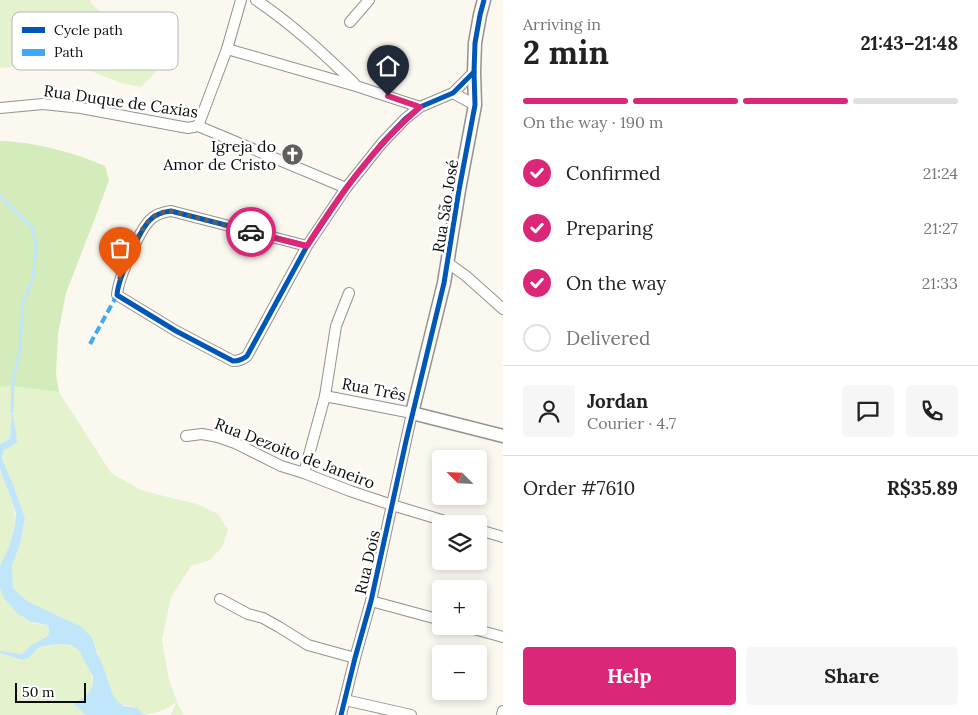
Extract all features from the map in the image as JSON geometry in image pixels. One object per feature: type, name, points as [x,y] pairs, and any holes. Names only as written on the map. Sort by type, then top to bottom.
[{"type":"street","points":[[198,126],[227,49],[240,0]]},
{"type":"street","points":[[256,0],[303,36],[356,86]]},
{"type":"street","points":[[350,22],[369,0]]},
{"type":"street","name":"Rua São José","points":[[412,413],[448,263],[475,105],[474,72],[477,34],[484,0]]},
{"type":"street","points":[[227,49],[356,86],[420,107]]},
{"type":"street","points":[[307,246],[171,211],[160,213],[150,220],[144,228],[120,278],[117,295],[176,331],[233,361],[243,360],[247,356],[307,246],[346,188],[382,143],[405,119],[420,107],[453,93],[474,72]]},
{"type":"street","points":[[453,93],[475,105]]},
{"type":"street","name":"Rua Duque de Caxias","points":[[0,108],[43,104],[81,108],[188,128],[198,126],[346,188]]},
{"type":"street","points":[[448,263],[503,308]]},
{"type":"street","points":[[304,473],[325,396],[336,326],[349,293]]},
{"type":"street","name":"Rua Três","points":[[325,396],[412,413],[503,436]]},
{"type":"street","name":"Rua Dois","points":[[341,715],[371,601],[412,413]]},
{"type":"street","name":"Rua Dezoito de Janeiro","points":[[186,436],[202,434],[218,437],[235,443],[281,466],[350,491],[432,517]]},
{"type":"street","points":[[487,532],[503,537]]},
{"type":"street","points":[[220,599],[248,614],[262,618],[308,645],[355,658]]},
{"type":"street","points":[[371,601],[432,618]]},
{"type":"street","points":[[487,633],[503,637]]},
{"type":"street","points":[[345,700],[411,715]]},
{"type":"street","points":[[502,715],[503,711]]},
{"type":"green space","points":[[0,0],[90,0],[101,12],[12,12],[12,67],[0,68]]},
{"type":"green space","points":[[82,70],[155,70],[156,72],[141,87],[121,83],[91,71]]},
{"type":"green space","points":[[0,141],[40,146],[80,156],[105,166],[109,180],[66,293],[58,334],[56,374],[59,392],[11,386],[0,387]]},
{"type":"green space","points":[[11,386],[59,392],[111,473],[143,491],[197,504],[218,514],[228,530],[222,547],[210,560],[191,566],[171,597],[162,640],[169,680],[184,715],[171,715],[176,703],[152,714],[142,714],[132,706],[119,703],[113,695],[92,637],[80,626],[27,601],[13,588],[12,565],[20,545],[25,518],[2,459],[4,450],[12,446],[12,414],[10,439],[0,444],[0,387]]},
{"type":"green space","points":[[0,470],[14,507],[15,516],[13,536],[0,569]]},
{"type":"green space","points":[[0,589],[9,604],[26,620],[48,625],[48,636],[31,645],[22,654],[0,651]]},
{"type":"green space","points":[[61,644],[79,650],[92,676],[93,684],[91,690],[75,704],[86,715],[0,715],[0,653],[22,660],[29,658],[39,647]]},
{"type":"water","points":[[12,411],[17,442],[4,450],[2,459],[25,518],[20,545],[12,565],[13,588],[27,601],[80,626],[92,637],[113,695],[118,702],[124,706],[137,708],[143,714],[148,715],[86,715],[74,704],[88,694],[93,685],[93,677],[79,650],[71,645],[61,644],[39,647],[29,658],[22,660],[0,653],[0,651],[22,654],[31,645],[48,636],[49,630],[48,625],[31,622],[18,614],[4,598],[0,589],[0,566],[9,547],[16,514],[0,470],[0,444],[10,439]]},
{"type":"waterway","points":[[0,196],[33,228],[36,249],[33,278],[23,302],[20,349],[13,381],[12,411]]},
{"type":"marked path","points":[[90,344],[117,295]]},
{"type":"cycle path","points":[[341,715],[371,601],[406,441],[444,283],[475,105],[475,43],[484,0]]},
{"type":"cycle path","points":[[307,246],[171,211],[165,212],[152,218],[140,234],[125,267],[117,295],[176,331],[233,361],[244,358],[247,356],[307,246],[346,188],[382,143],[405,119],[420,107],[453,93],[474,72]]},
{"type":"way so far","points":[[120,278],[144,228],[150,220],[160,213],[171,211],[251,232]]},
{"type":"place","name":"Igreja do Amor de Cristo","points":[[292,155]]},
{"type":"route","points":[[251,232],[307,246],[346,188],[382,143],[405,119],[420,107],[388,96]]}]
